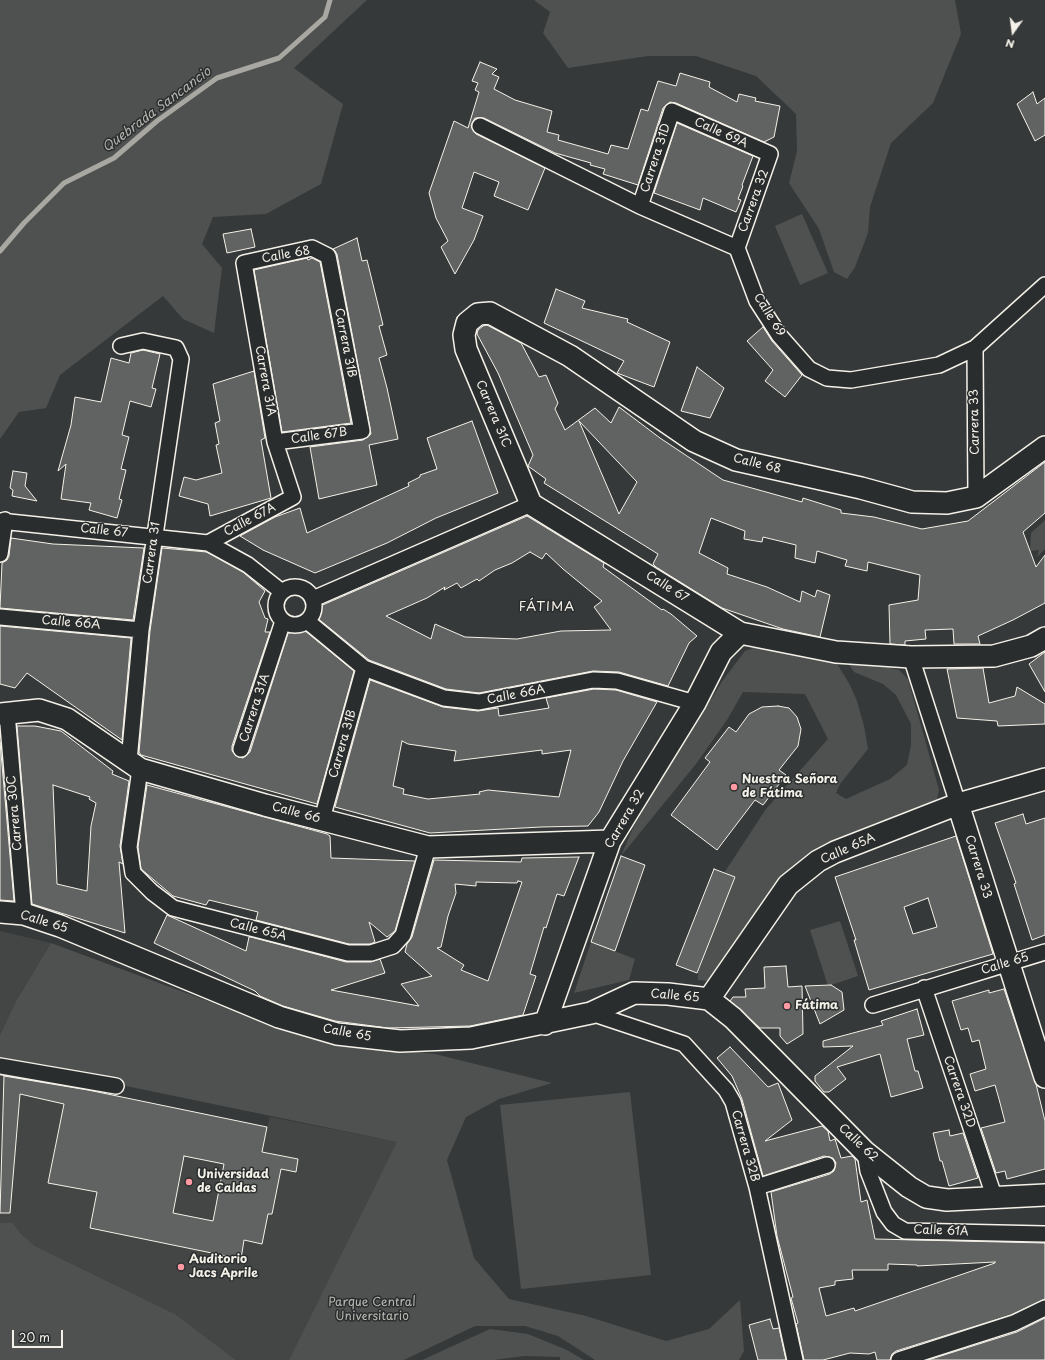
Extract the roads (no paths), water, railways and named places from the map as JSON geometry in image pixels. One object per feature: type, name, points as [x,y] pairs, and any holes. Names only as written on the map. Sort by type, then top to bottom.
[{"type":"street","name":"Calle 69A","points":[[672,111],[770,154]]},
{"type":"street","name":"Carrera 31D","points":[[640,206],[672,111]]},
{"type":"street","points":[[480,126],[640,206],[737,248]]},
{"type":"street","name":"Carrera 32","points":[[737,248],[770,154]]},
{"type":"street","name":"Calle 68","points":[[244,263],[312,248],[328,256]]},
{"type":"street","name":"Calle 69","points":[[737,248],[757,301],[780,335],[809,368],[827,378],[851,380],[939,365],[974,348],[1045,285]]},
{"type":"street","name":"Carrera 31B","points":[[328,256],[362,430]]},
{"type":"street","name":"Carrera 31A","points":[[244,263],[275,442],[293,497]]},
{"type":"street","name":"Calle 68","points":[[467,323],[478,314],[490,314],[570,356],[694,441],[736,460],[862,488],[912,502],[947,503],[976,497],[1045,447]]},
{"type":"street","name":"Carrera 31C","points":[[467,323],[464,335],[466,349],[531,504]]},
{"type":"street","name":"Carrera 31","points":[[121,346],[143,341],[176,348],[181,359],[141,630],[134,765]]},
{"type":"street","name":"Carrera 33","points":[[974,348],[976,497]]},
{"type":"street","name":"Calle 67B","points":[[275,442],[362,430]]},
{"type":"street","name":"Calle 67A","points":[[208,543],[293,497]]},
{"type":"street","points":[[313,599],[531,504]]},
{"type":"street","name":"Calle 67","points":[[531,504],[740,633],[836,652],[912,657],[994,656],[1031,646],[1045,638]]},
{"type":"street","points":[[0,554],[3,520]]},
{"type":"street","name":"Calle 67","points":[[3,520],[208,543]]},
{"type":"street","points":[[208,543],[248,565],[282,592]]},
{"type":"street","points":[[300,587],[310,593],[313,599],[314,611],[307,621],[295,625],[283,621],[276,610],[278,597],[287,588],[300,587]]},
{"type":"street","name":"Calle 66A","points":[[0,617],[141,630]]},
{"type":"street","name":"Carrera 31A","points":[[241,749],[283,621]]},
{"type":"street","name":"Calle 66A","points":[[307,621],[364,668],[444,698],[480,702],[593,680],[617,681],[695,703]]},
{"type":"street","name":"Carrera 32","points":[[546,1024],[610,841],[695,703],[722,652],[740,633]]},
{"type":"street","name":"Carrera 33","points":[[912,657],[1045,1077]]},
{"type":"street","name":"Carrera 31B","points":[[322,820],[364,668]]},
{"type":"street","name":"Calle 66","points":[[3,713],[39,710],[67,719],[134,765],[322,820],[428,847],[610,841]]},
{"type":"street","name":"Carrera 30C","points":[[3,713],[24,914]]},
{"type":"street","name":"Calle 65A","points":[[134,765],[129,847],[133,872],[152,892],[174,908],[348,953],[372,953],[393,946],[403,935],[428,847]]},
{"type":"street","name":"Calle 65A","points":[[709,999],[776,900],[788,885],[804,872],[835,852],[958,804],[1045,779]]},
{"type":"street","name":"Calle 65","points":[[0,912],[24,914],[60,926],[279,1017],[337,1034],[400,1041],[471,1038],[546,1024],[591,1013],[634,993],[668,994],[709,999]]},
{"type":"street","name":"Calle 65","points":[[873,1005],[924,988],[1045,952]]},
{"type":"street","name":"Carrera 32D","points":[[924,988],[994,1196]]},
{"type":"street","name":"Calle 62","points":[[709,999],[733,1018],[865,1152],[909,1187],[926,1197],[947,1200],[994,1196],[1045,1195]]},
{"type":"street","name":"Carrera 32B","points":[[591,1013],[677,1040],[684,1044],[718,1079],[733,1102],[757,1188],[795,1360]]},
{"type":"street","points":[[0,1066],[116,1086]]},
{"type":"street","name":"Calle 61A","points":[[865,1152],[868,1171],[884,1212],[893,1224],[905,1230],[1045,1234]]},
{"type":"street","points":[[757,1188],[827,1165]]},
{"type":"street","points":[[899,1360],[1014,1323],[1045,1308]]},
{"type":"waterway","name":"Quebrada Sancancio","points":[[0,251],[24,223],[64,183],[114,158],[157,121],[217,78],[279,58],[325,17],[330,0]]},
{"type":"place","name":"Nuestra Señora de Fátima","points":[[734,787]]},
{"type":"place","name":"Fátima","points":[[787,1006]]},
{"type":"place","name":"Universidad de Caldas","points":[[189,1182]]},
{"type":"place","name":"Auditorio Jacs Aprile","points":[[181,1267]]},
{"type":"district","name":"FÁTIMA","points":[[547,607]]},
{"type":"park label","name":"Parque Central Universitario","points":[[372,1310]]}]
